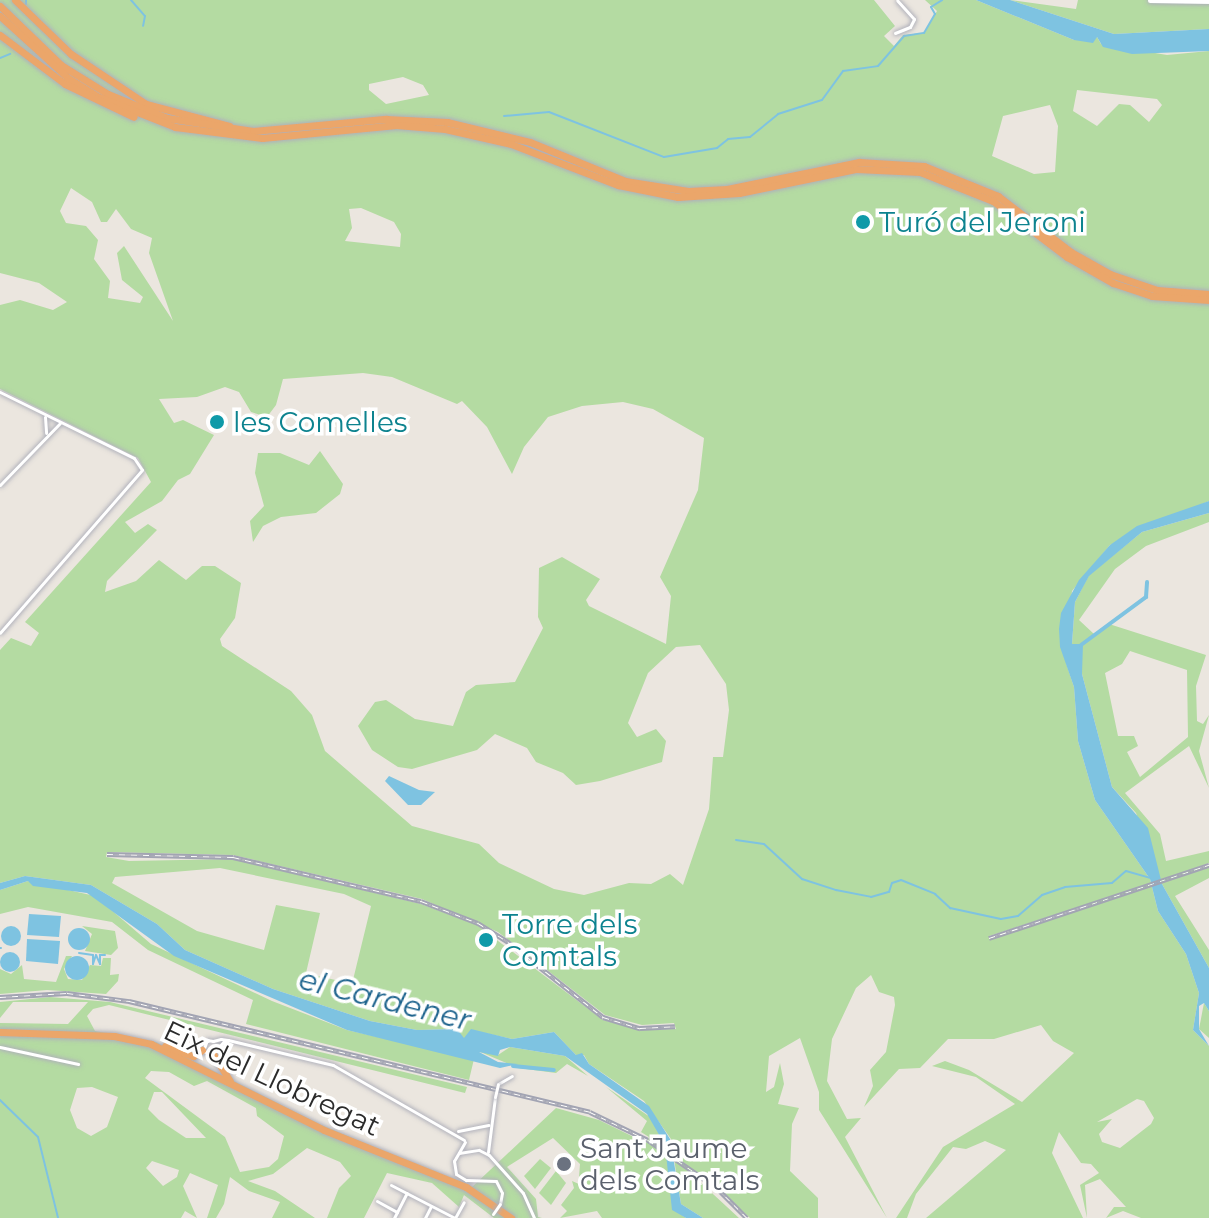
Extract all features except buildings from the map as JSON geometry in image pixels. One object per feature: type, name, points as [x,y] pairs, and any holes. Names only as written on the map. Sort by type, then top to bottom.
[{"type":"highway","points":[[15,0],[71,54],[146,104],[247,131]]},
{"type":"highway","points":[[0,6],[44,51],[108,94],[167,118],[247,131],[386,119],[447,122],[530,142],[625,181],[688,191],[727,189],[859,162],[924,166],[998,196],[1071,252],[1110,274],[1157,290],[1209,294]]},
{"type":"highway","points":[[0,16],[49,64],[99,97],[157,121],[217,136]]},
{"type":"highway","points":[[0,35],[95,101],[175,131],[280,138],[396,125],[445,129],[511,144],[618,185],[678,197],[739,193],[856,169],[920,172],[993,201],[1067,257],[1113,283],[1152,296],[1209,300]]},
{"type":"highway","name":"Eix del Llobregat","points":[[0,1034],[130,1039],[168,1052],[252,1095],[466,1187],[511,1218]]},
{"type":"highway","name":"Eix del Llobregat","points":[[0,1034],[114,1039],[150,1047],[303,1125],[448,1184],[498,1214]]},
{"type":"highway","points":[[130,1039],[193,1056],[202,1050]]},
{"type":"highway","points":[[215,1050],[223,1074],[252,1095]]},
{"type":"street","points":[[895,33],[910,27],[914,19],[897,0]]},
{"type":"street","points":[[1150,0],[1209,1]]},
{"type":"street","points":[[0,392],[134,458],[142,470],[0,633]]},
{"type":"street","points":[[43,414],[46,433]]},
{"type":"street","points":[[0,485],[46,433],[60,423]]},
{"type":"street","points":[[225,1040],[215,1050],[202,1050],[205,1041],[225,1040],[333,1065],[455,1130],[471,1150]]},
{"type":"street","points":[[213,1041],[215,1050]]},
{"type":"street","points":[[0,1047],[78,1064]]},
{"type":"street","points":[[489,1155],[486,1137],[498,1084],[512,1076]]},
{"type":"street","points":[[455,1130],[479,1129],[491,1122]]},
{"type":"street","points":[[479,1129],[486,1137]]},
{"type":"street","points":[[468,1131],[459,1153],[456,1174],[466,1180],[494,1180],[502,1189],[498,1214]]},
{"type":"street","points":[[479,1150],[486,1143]]},
{"type":"street","points":[[459,1153],[479,1150],[489,1155],[523,1193],[534,1218]]},
{"type":"street","points":[[391,1185],[455,1218],[464,1202]]},
{"type":"street","points":[[394,1218],[407,1193]]},
{"type":"street","points":[[377,1201],[397,1212]]},
{"type":"street","points":[[425,1218],[431,1206]]},
{"type":"green space","points":[[0,0],[874,0],[895,26],[884,36],[894,46],[903,35],[924,33],[937,11],[925,0],[976,0],[1074,40],[1097,37],[1101,44],[1167,55],[1209,51],[1209,501],[1110,545],[1072,591],[1066,663],[1074,687],[1078,741],[1095,800],[1150,879],[1158,911],[1186,954],[1199,993],[1193,1030],[1209,1046],[1209,1218],[1141,1218],[1123,1211],[1106,1218],[1114,1207],[1126,1207],[1100,1179],[1085,1185],[1087,1218],[1080,1185],[1099,1173],[1091,1164],[1081,1163],[1059,1132],[1052,1153],[1083,1218],[926,1218],[1006,1150],[985,1141],[966,1149],[953,1147],[916,1194],[907,1218],[896,1218],[943,1147],[1015,1104],[976,1077],[932,1066],[945,1061],[969,1070],[1022,1102],[1074,1053],[1053,1041],[1041,1025],[994,1039],[948,1039],[920,1068],[899,1069],[864,1107],[873,1086],[870,1070],[886,1052],[895,1005],[894,997],[879,992],[871,975],[856,988],[832,1039],[827,1081],[847,1119],[861,1118],[845,1137],[887,1218],[819,1110],[819,1092],[800,1038],[769,1056],[766,1092],[774,1087],[780,1063],[784,1084],[778,1104],[799,1108],[792,1124],[790,1171],[818,1198],[818,1218],[750,1218],[698,1172],[700,1182],[739,1218],[703,1218],[681,1204],[671,1139],[644,1101],[589,1064],[584,1055],[576,1055],[554,1032],[512,1039],[471,1030],[464,1039],[457,1029],[417,1030],[370,1021],[273,989],[185,950],[157,924],[91,885],[25,876],[0,883],[0,650],[11,638],[31,646],[39,633],[25,622],[151,482],[138,458],[0,389],[0,305],[20,300],[53,310],[67,302],[39,283],[0,273]],"holes":[[[403,77],[423,85],[429,95],[386,104],[369,90],[369,84]],[[1077,90],[1157,99],[1162,105],[1149,122],[1130,105],[1119,104],[1097,126],[1073,111]],[[1050,105],[1058,126],[1055,172],[1034,174],[992,156],[1003,116]],[[71,188],[92,202],[101,222],[107,222],[116,209],[131,229],[152,238],[149,253],[173,321],[124,246],[117,253],[122,280],[143,297],[140,303],[108,298],[110,281],[94,259],[98,240],[86,226],[66,223],[60,211]],[[361,208],[394,222],[401,234],[400,247],[345,241],[352,228],[349,209]],[[363,373],[392,377],[457,404],[462,401],[487,427],[512,474],[524,447],[548,417],[582,406],[623,402],[653,409],[704,438],[698,490],[660,577],[671,596],[666,644],[589,606],[586,600],[600,579],[562,557],[539,568],[538,617],[543,628],[515,682],[476,685],[466,692],[453,726],[415,719],[386,700],[375,702],[358,726],[372,750],[398,767],[412,769],[477,750],[495,734],[527,748],[536,762],[563,773],[576,785],[600,781],[662,762],[666,741],[656,729],[637,737],[628,723],[648,673],[676,647],[700,645],[726,684],[729,710],[723,757],[713,757],[709,809],[683,885],[670,874],[651,884],[629,883],[584,895],[554,889],[499,863],[479,844],[412,826],[325,751],[312,715],[291,691],[222,646],[220,639],[235,618],[241,583],[215,566],[202,566],[186,580],[159,560],[136,581],[105,592],[107,581],[157,530],[148,524],[135,533],[125,522],[162,501],[178,480],[190,474],[214,435],[183,420],[174,423],[159,399],[197,397],[225,387],[239,392],[251,412],[267,417],[276,405],[283,379]],[[107,852],[233,855],[422,899],[498,932],[605,1015],[642,1025],[674,1023],[676,1029],[641,1030],[603,1020],[477,925],[421,904],[233,859],[129,861],[106,857]],[[220,868],[344,894],[371,906],[352,984],[306,973],[320,913],[276,905],[264,950],[197,931],[112,883],[115,877]],[[1088,904],[1090,907],[989,939],[989,936]],[[1137,1099],[1144,1101],[1154,1118],[1151,1124],[1120,1148],[1102,1142],[1099,1134],[1112,1119],[1097,1122]]]},
{"type":"green space","points":[[1010,0],[1076,9],[1078,0],[1209,0],[1209,29],[1114,34]]},
{"type":"green space","points":[[320,451],[343,484],[340,494],[316,513],[281,517],[263,526],[253,542],[250,521],[264,506],[255,473],[258,453],[280,453],[309,465]]},
{"type":"green space","points":[[1209,513],[1209,522],[1146,546],[1115,569],[1079,620],[1094,634],[1109,624],[1206,655],[1196,686],[1197,721],[1203,724],[1209,715],[1199,751],[1209,788],[1189,746],[1125,793],[1160,834],[1166,861],[1209,851],[1209,863],[1187,871],[1209,867],[1209,878],[1175,896],[1209,950],[1209,968],[1162,884],[1136,813],[1112,787],[1082,674],[1081,652],[1072,644],[1075,602],[1089,575],[1142,532]],"holes":[[[1130,651],[1187,670],[1188,737],[1140,777],[1127,752],[1138,746],[1134,736],[1118,736],[1105,673],[1122,664]]]},
{"type":"green space","points":[[28,881],[95,896],[151,944],[272,1001],[347,1030],[474,1059],[469,1080],[246,1024],[253,1000],[148,950],[112,922],[28,907],[0,914],[0,890]]},
{"type":"green space","points":[[82,926],[115,931],[118,948],[111,955],[85,951],[92,934]]},
{"type":"green space","points":[[66,956],[72,956],[64,969],[68,979],[82,980],[90,965],[101,966],[103,958],[111,958],[110,975],[119,974],[118,981],[106,994],[47,990],[0,994],[0,969],[11,974],[22,965],[24,979],[56,982]]},
{"type":"green space","points":[[50,997],[110,1002],[467,1087],[465,1093],[109,1005],[93,1009],[87,1016],[95,1031],[156,1042],[319,1124],[471,1188],[556,1108],[599,1120],[646,1143],[649,1137],[641,1132],[647,1121],[606,1087],[650,1117],[665,1145],[679,1213],[686,1218],[602,1218],[597,1211],[560,1218],[567,1211],[561,1205],[574,1188],[572,1181],[586,1187],[579,1177],[580,1164],[553,1138],[507,1167],[536,1199],[538,1217],[542,1218],[494,1218],[464,1195],[459,1207],[432,1183],[387,1173],[364,1218],[327,1218],[339,1188],[351,1176],[340,1162],[307,1148],[273,1174],[248,1181],[275,1191],[315,1218],[272,1218],[280,1202],[249,1191],[230,1177],[224,1204],[216,1218],[207,1218],[218,1185],[190,1173],[183,1186],[197,1218],[185,1211],[181,1218],[0,1218],[0,1023],[68,1024],[88,1002],[13,1002],[0,1018],[0,1002]],"holes":[[[151,1071],[169,1072],[194,1086],[207,1081],[256,1108],[257,1116],[284,1136],[278,1159],[269,1167],[240,1172],[225,1137],[145,1078]],[[92,1087],[118,1097],[107,1127],[91,1136],[77,1128],[70,1110],[77,1088]],[[154,1092],[162,1092],[206,1138],[186,1138],[148,1109]],[[152,1161],[179,1170],[177,1177],[163,1186],[146,1168]]]},
{"type":"green space","points":[[1204,1003],[1209,1011],[1209,1038],[1199,1029]]},
{"type":"green space","points":[[510,1047],[565,1056],[588,1076],[567,1064],[556,1073],[518,1068],[478,1051],[498,1055]]},
{"type":"green space","points":[[540,1159],[551,1168],[535,1189],[524,1176]]},
{"type":"green space","points":[[556,1171],[566,1183],[551,1205],[539,1193]]},
{"type":"water","points":[[976,0],[1010,0],[1114,34],[1209,29],[1209,51],[1132,54],[1103,47],[1097,37],[1093,43],[1074,40]]},
{"type":"water","points":[[1209,501],[1209,513],[1142,532],[1089,576],[1075,602],[1072,644],[1083,644],[1082,674],[1112,787],[1148,828],[1162,884],[1209,968],[1209,1011],[1204,1003],[1199,1006],[1199,1029],[1209,1046],[1193,1030],[1199,993],[1186,954],[1158,911],[1150,879],[1095,800],[1078,741],[1074,687],[1060,647],[1059,629],[1061,613],[1079,580],[1110,545],[1137,526]]},
{"type":"water","points":[[389,776],[419,790],[435,792],[421,805],[408,805],[385,781]]},
{"type":"water","points":[[25,876],[91,885],[157,924],[185,950],[273,989],[370,1021],[417,1030],[457,1029],[464,1038],[471,1029],[512,1039],[554,1032],[576,1055],[582,1053],[589,1064],[649,1106],[670,1139],[681,1204],[703,1218],[686,1218],[672,1210],[665,1145],[647,1114],[565,1056],[510,1047],[500,1050],[498,1056],[479,1052],[498,1062],[518,1064],[500,1068],[347,1030],[174,956],[87,893],[33,886],[28,881],[0,890],[0,883]]},
{"type":"water","points":[[29,914],[61,916],[59,937],[27,935]]},
{"type":"water","points":[[7,926],[15,926],[21,936],[15,946],[7,946],[1,940],[1,932]]},
{"type":"water","points":[[79,928],[87,931],[90,939],[87,947],[79,950],[71,947],[68,939],[71,931]]},
{"type":"water","points":[[27,939],[60,941],[58,964],[26,961]]},
{"type":"water","points":[[6,952],[14,952],[20,962],[14,972],[6,972],[0,966],[0,958]]},
{"type":"water","points":[[77,956],[85,960],[89,968],[85,976],[77,980],[69,976],[65,968],[69,960]]},
{"type":"waterway","points":[[131,0],[145,16],[143,26]]},
{"type":"waterway","points":[[504,116],[549,112],[664,157],[717,148],[728,139],[750,137],[778,114],[822,100],[843,71],[878,66],[904,36],[924,33],[935,14],[931,7],[942,0]]},
{"type":"waterway","points":[[0,58],[10,54]]},
{"type":"waterway","points":[[1081,645],[1146,597],[1147,582]]},
{"type":"waterway","points":[[736,840],[764,844],[802,879],[836,890],[871,897],[889,892],[892,883],[901,880],[935,894],[950,908],[1001,919],[1018,916],[1042,895],[1065,887],[1112,883],[1126,871],[1150,878]]},
{"type":"waterway","points":[[79,953],[93,955],[93,964],[96,955],[100,964],[100,955],[105,955]]},
{"type":"waterway","points":[[513,1066],[554,1070]]},
{"type":"waterway","points":[[0,1100],[38,1137],[58,1218]]},
{"type":"railway","points":[[107,854],[233,857],[421,901],[478,923],[508,942],[603,1017],[640,1028],[675,1026]]},
{"type":"railway","points":[[989,938],[1209,865]]},
{"type":"railway","points":[[0,997],[67,993],[129,1001],[590,1112],[648,1140],[717,1188],[747,1218]]},
{"type":"place","name":"Turó del Jeroni","points":[[863,222]]},
{"type":"place","name":"les Comelles","points":[[217,422]]},
{"type":"place","name":"Torre dels Comtals","points":[[486,940]]},
{"type":"place","name":"Sant Jaume dels Comtals","points":[[564,1164]]},
{"type":"water label","name":"el Cardener","points":[[385,1000]]}]
